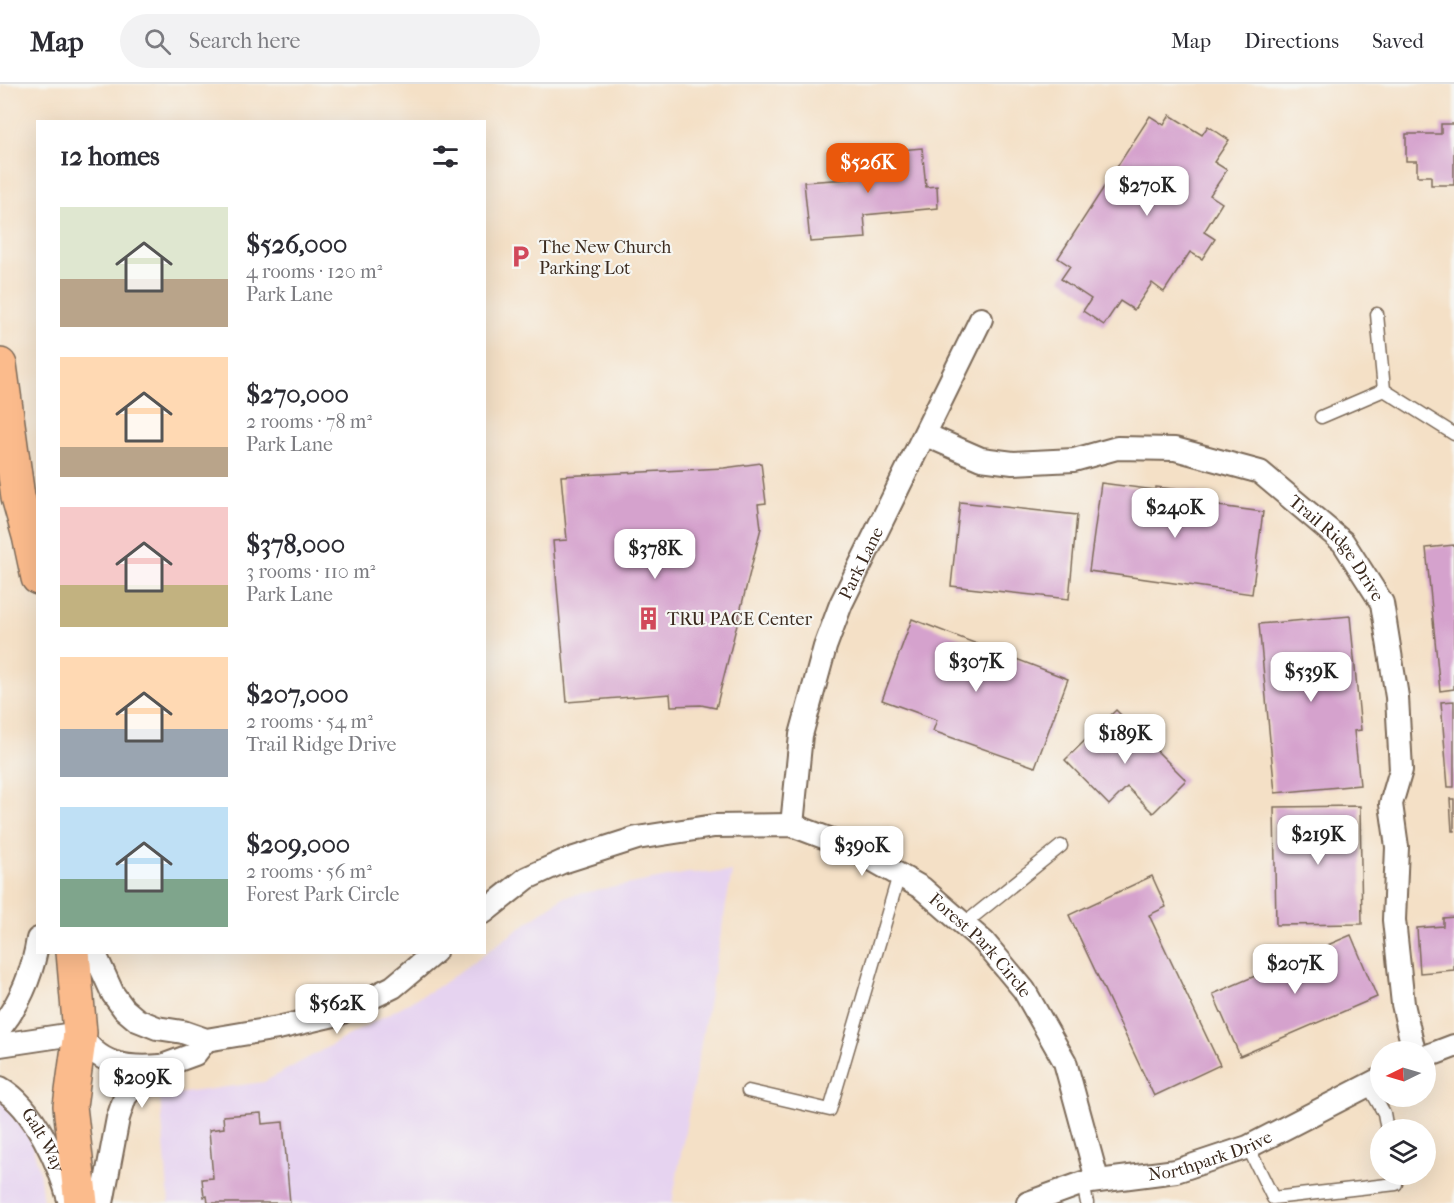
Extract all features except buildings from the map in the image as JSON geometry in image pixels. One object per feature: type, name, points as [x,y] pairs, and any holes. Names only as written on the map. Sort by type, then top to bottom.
[{"type":"main road","points":[[0,365],[18,497],[36,569]]},
{"type":"main road","points":[[73,954],[80,1033],[70,1106],[81,1203]]},
{"type":"street","name":"Park Lane","points":[[792,825],[801,735],[825,647],[841,604],[981,319]]},
{"type":"street","name":"Trail Ridge Drive","points":[[926,435],[981,459],[1012,464],[1074,460],[1117,448],[1175,449],[1260,472],[1343,542],[1382,603],[1397,697],[1401,770],[1391,804],[1397,847],[1394,920],[1403,1004],[1411,1041]]},
{"type":"street","name":"Forest Park Circle","points":[[486,910],[527,878],[562,862],[637,838],[714,826],[792,825],[850,847],[922,888],[984,942],[1024,990],[1065,1062],[1089,1188]]},
{"type":"street","points":[[0,1028],[25,989],[36,948]]},
{"type":"street","points":[[95,954],[113,994],[124,1009],[137,1020],[157,1029],[183,1032],[206,1040],[278,1028],[338,1014],[393,987],[433,954]]},
{"type":"street","points":[[0,1045],[80,1033],[87,1046],[111,1061],[131,1066],[162,1066]]},
{"type":"street","points":[[102,1203],[121,1106],[125,1097],[139,1080],[162,1066],[195,1054],[206,1040]]},
{"type":"street","points":[[1436,1053],[1454,1046]]},
{"type":"street","name":"Northpark Drive","points":[[1028,1203],[1176,1171],[1248,1147],[1370,1084]]},
{"type":"street","name":"Galt Way","points":[[0,1088],[20,1104],[35,1125],[52,1157],[70,1203]]},
{"type":"lane","points":[[1377,314],[1384,390]]},
{"type":"lane","points":[[1321,417],[1384,390]]},
{"type":"lane","points":[[1384,390],[1454,434]]},
{"type":"lane","points":[[964,924],[1061,846]]},
{"type":"lane","points":[[748,1091],[830,1110],[898,875]]},
{"type":"lane","points":[[1248,1147],[1273,1198],[1387,1185]]},
{"type":"shaded area","points":[[732,872],[672,1203],[169,1203],[160,1096],[264,1082],[441,985],[563,897],[688,873]]},
{"type":"shaded area","points":[[0,1098],[28,1130],[39,1169],[43,1203],[0,1203]]},
{"type":"place","name":"The New Church Parking Lot","points":[[521,257]]},
{"type":"place","name":"TRU PACE Center","points":[[649,619]]}]
